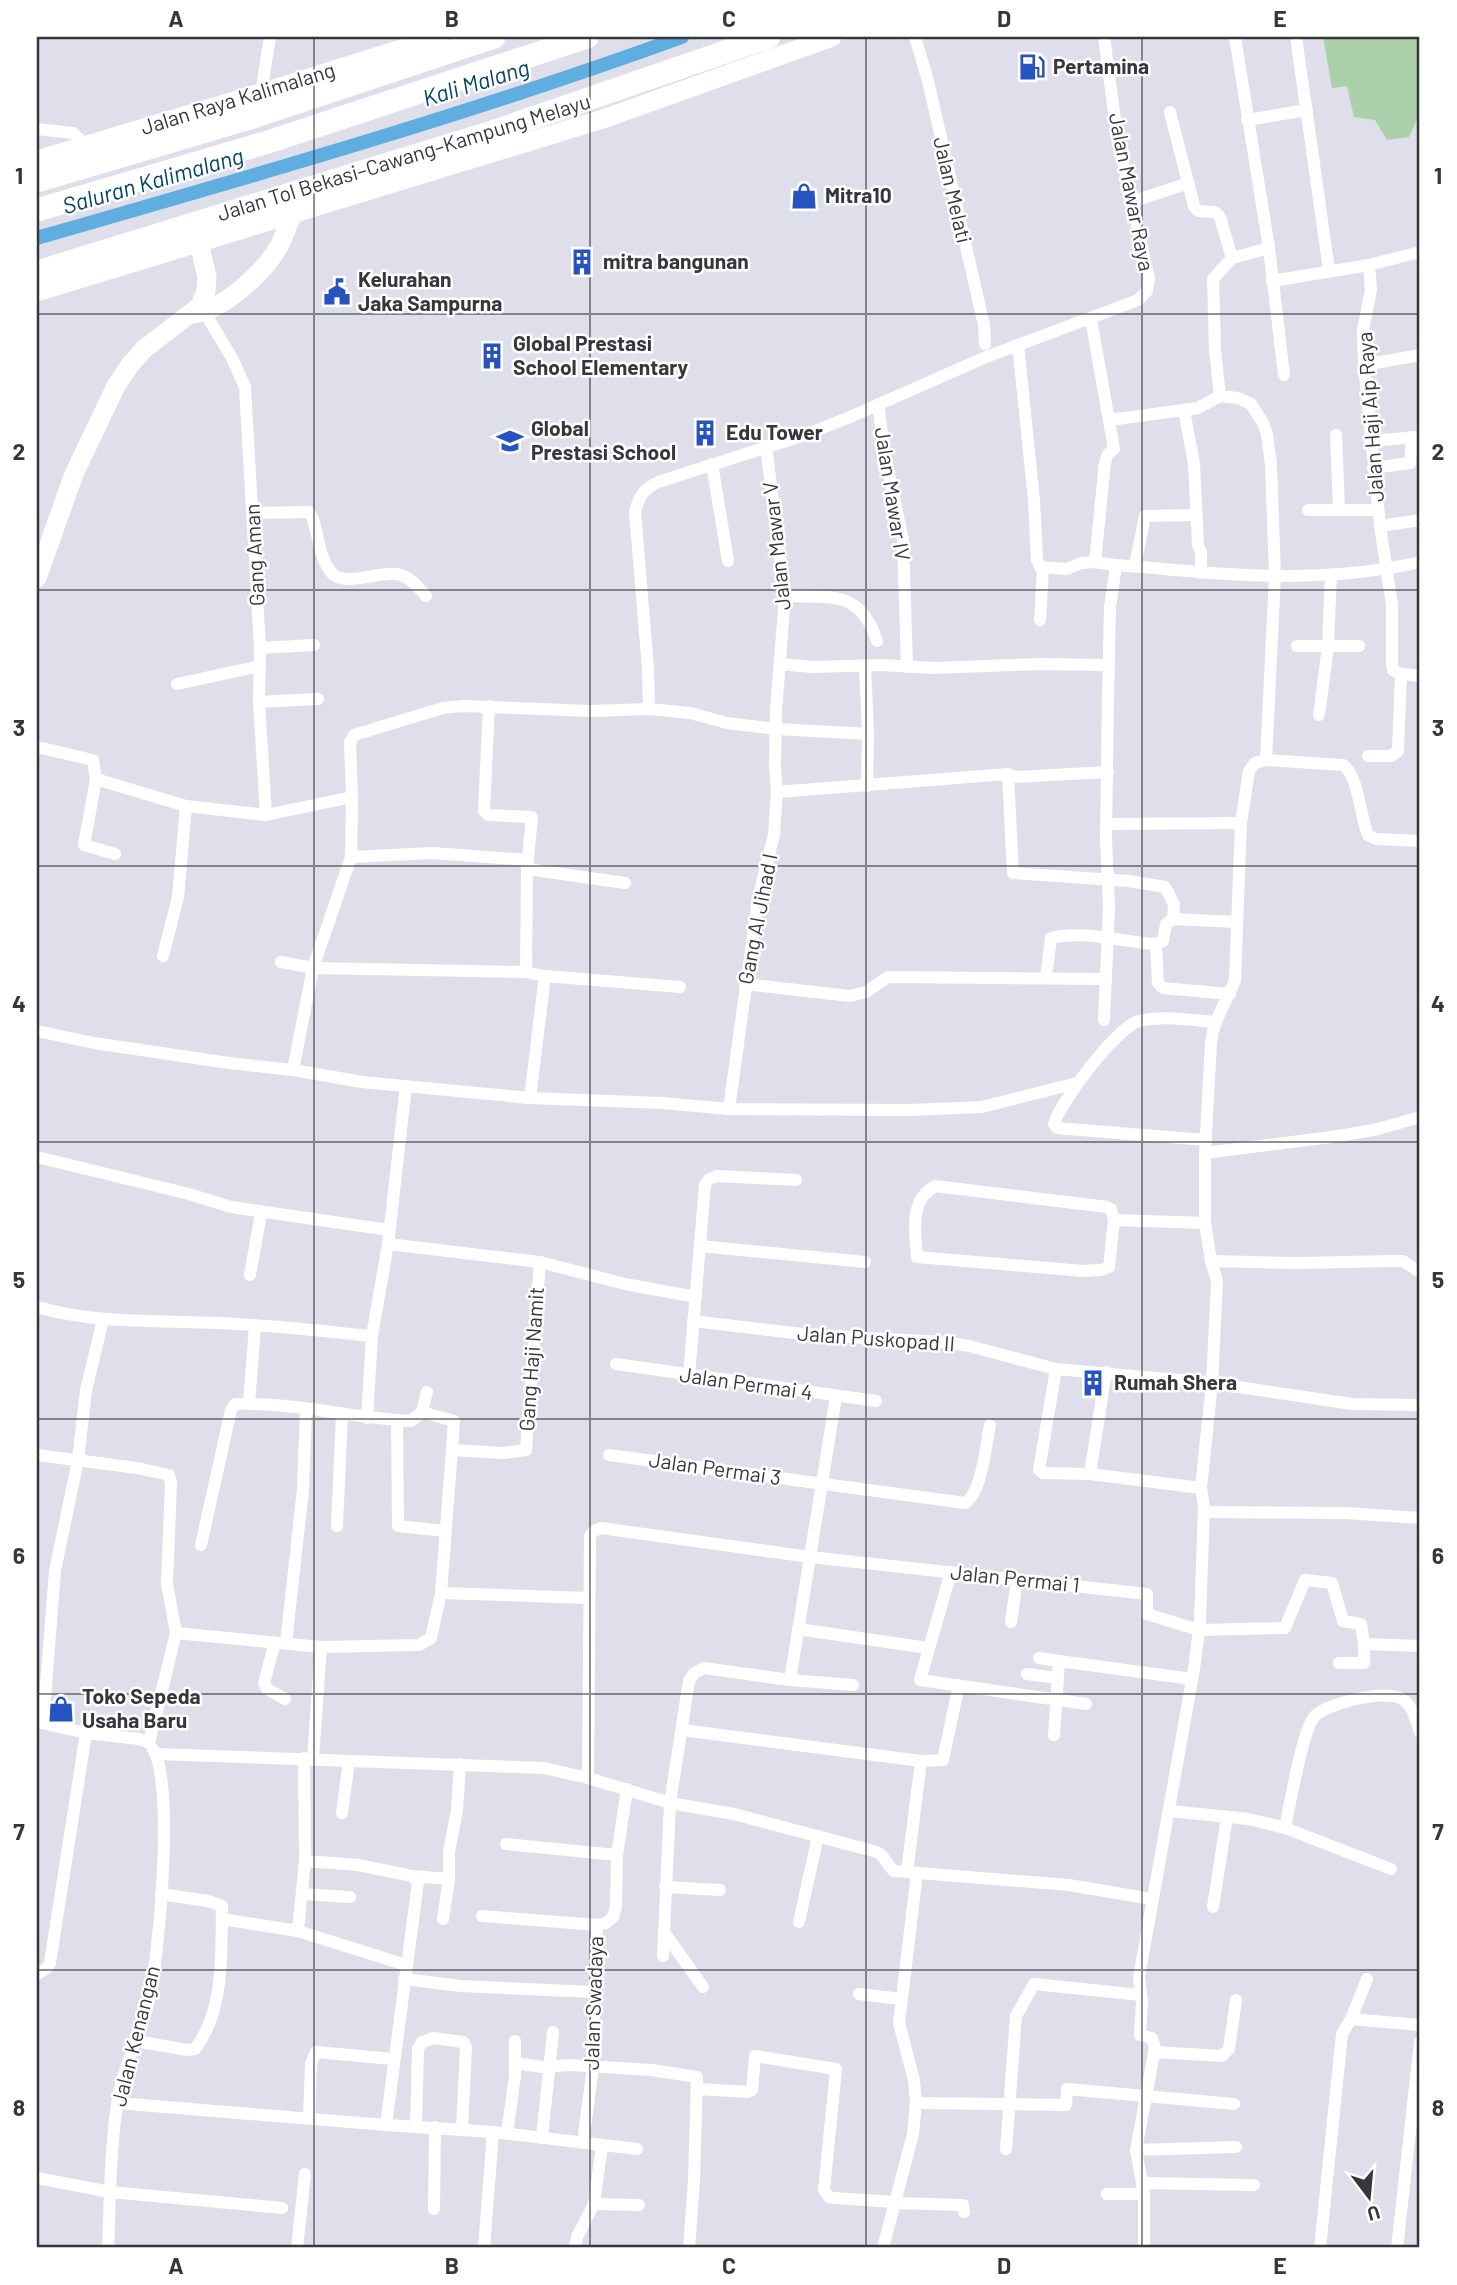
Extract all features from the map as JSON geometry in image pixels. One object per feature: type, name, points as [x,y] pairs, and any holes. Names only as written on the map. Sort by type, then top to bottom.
[{"type":"highway","points":[[37,181],[250,118],[494,37]]},
{"type":"highway","points":[[37,210],[271,141],[587,37]]},
{"type":"highway","name":"Jalan Tol Bekasi–Cawang–Kampung Melayu","points":[[37,272],[492,132],[769,37]]},
{"type":"main road","name":"Jalan Raya Kalimalang","points":[[37,160],[439,37]]},
{"type":"main road","points":[[37,292],[590,123],[832,37]]},
{"type":"main road","points":[[38,570],[74,474],[116,386],[130,365],[144,349],[199,311],[242,288],[263,269],[278,247],[292,215]]},
{"type":"main road","points":[[199,243],[207,277],[206,291],[199,311]]},
{"type":"street","points":[[261,93],[270,37]]},
{"type":"street","name":"Jalan Melati","points":[[915,37],[928,81],[984,325],[985,344]]},
{"type":"street","name":"Jalan Mawar Raya","points":[[649,709],[635,512],[638,498],[644,490],[658,482],[805,435],[1018,345],[1091,319],[1144,296],[1149,286],[1117,135],[1104,37]]},
{"type":"street","points":[[1235,37],[1269,248],[1284,375]]},
{"type":"street","points":[[1296,37],[1329,270]]},
{"type":"street","points":[[1247,121],[1307,110]]},
{"type":"street","points":[[1170,112],[1196,209],[1216,212],[1220,217],[1231,258]]},
{"type":"street","points":[[37,130],[73,134],[86,145]]},
{"type":"street","points":[[1131,202],[1189,183]]},
{"type":"street","points":[[1220,396],[1215,350],[1213,279],[1231,258],[1269,248]]},
{"type":"street","points":[[1272,281],[1369,265],[1420,252]]},
{"type":"street","name":"Jalan Haji Aip Raya","points":[[1369,265],[1371,290],[1363,330],[1364,365],[1373,468],[1391,605],[1392,668],[1401,674]]},
{"type":"street","name":"Gang Aman","points":[[199,311],[232,358],[245,387],[260,648],[266,815]]},
{"type":"street","points":[[1091,319],[1114,449],[1106,456],[1095,562]]},
{"type":"street","points":[[1018,345],[1034,500],[1037,560],[1043,568],[1067,569],[1081,563],[1095,562],[1201,573],[1331,575],[1387,570],[1420,562]]},
{"type":"street","points":[[1364,365],[1420,355]]},
{"type":"street","points":[[1110,418],[1184,410],[1207,405],[1220,396],[1238,398],[1251,404],[1258,412],[1267,434],[1271,465],[1275,575],[1266,760]]},
{"type":"street","name":"Jalan Mawar IV","points":[[878,404],[886,461],[903,540],[907,667]]},
{"type":"street","points":[[1184,410],[1194,464],[1201,573]]},
{"type":"street","points":[[1336,435],[1339,510]]},
{"type":"street","points":[[1370,441],[1416,437],[1410,463],[1373,468]]},
{"type":"street","name":"Jalan Mawar V","points":[[766,446],[785,596],[776,729]]},
{"type":"street","points":[[712,464],[728,561]]},
{"type":"street","points":[[1308,510],[1378,510]]},
{"type":"street","points":[[253,513],[309,512],[327,567],[333,575],[343,579],[400,574],[426,596]]},
{"type":"street","points":[[1135,566],[1145,516],[1196,515]]},
{"type":"street","points":[[1380,526],[1420,520]]},
{"type":"street","points":[[1104,1020],[1108,937],[1110,607],[1116,566]]},
{"type":"street","points":[[1040,620],[1043,568]]},
{"type":"street","points":[[1319,715],[1328,647],[1331,575]]},
{"type":"street","points":[[785,596],[850,601],[865,614],[877,641]]},
{"type":"street","points":[[260,648],[314,645]]},
{"type":"street","points":[[1297,646],[1359,646]]},
{"type":"street","points":[[780,664],[813,667],[1109,665]]},
{"type":"street","points":[[864,665],[868,734],[867,786]]},
{"type":"street","points":[[177,684],[260,666]]},
{"type":"street","points":[[1368,756],[1391,756],[1398,751],[1401,674],[1420,676]]},
{"type":"street","points":[[260,702],[318,699]]},
{"type":"street","points":[[489,706],[484,811],[488,814],[531,817],[526,972]]},
{"type":"street","points":[[293,1070],[313,968],[351,858],[350,742],[354,735],[443,708],[489,706],[591,711],[649,709],[690,713],[727,723],[776,729],[868,734]]},
{"type":"street","name":"Gang Al Jihad I","points":[[729,1109],[758,899],[775,835],[776,729]]},
{"type":"street","points":[[37,747],[93,760],[96,779],[84,845],[116,853]]},
{"type":"street","points":[[1144,2248],[1143,2189],[1136,2150],[1154,2052],[1152,2038],[1140,2035],[1139,1977],[1170,1811],[1199,1630],[1204,1512],[1201,1488],[1212,1382],[1217,1281],[1205,1223],[1206,1146],[1215,1022],[1235,980],[1241,824],[1249,771],[1255,763],[1266,760],[1343,765],[1348,768],[1353,778],[1368,835],[1376,839],[1420,841]]},
{"type":"street","points":[[777,792],[1008,774],[1015,777],[1108,772]]},
{"type":"street","points":[[1008,774],[1013,873],[1165,887],[1174,904],[1173,919]]},
{"type":"street","points":[[96,779],[186,806],[266,815],[352,797]]},
{"type":"street","points":[[163,956],[178,897],[186,806]]},
{"type":"street","points":[[1107,824],[1241,824]]},
{"type":"street","points":[[351,858],[432,853],[528,865],[625,883]]},
{"type":"street","points":[[1046,977],[1051,938],[1062,935],[1108,937],[1156,944],[1163,941],[1166,925],[1173,919],[1237,922]]},
{"type":"street","points":[[1156,944],[1158,983],[1163,988],[1230,994]]},
{"type":"street","points":[[281,962],[313,968],[526,972],[545,976],[680,987]]},
{"type":"street","points":[[530,1098],[545,976]]},
{"type":"street","points":[[745,984],[850,996],[866,992],[888,977],[1106,979]]},
{"type":"street","points":[[1215,1022],[1173,1018],[1135,1022],[1077,1083],[1054,1124],[1057,1128],[1206,1146],[1339,1136],[1378,1129],[1420,1116]]},
{"type":"street","points":[[37,1031],[332,1078],[530,1098],[649,1102],[729,1109],[910,1110],[971,1107],[1077,1083]]},
{"type":"street","points":[[367,1418],[372,1336],[388,1244],[406,1086]]},
{"type":"street","points":[[37,1157],[189,1194],[231,1207],[389,1230]]},
{"type":"street","points":[[689,1376],[705,1185],[709,1179],[717,1176],[796,1180]]},
{"type":"street","points":[[935,1186],[1107,1207],[1111,1209],[1114,1220],[1109,1267],[1101,1270],[1083,1271],[917,1257],[917,1207],[925,1191],[935,1186]]},
{"type":"street","points":[[250,1275],[261,1213]]},
{"type":"street","points":[[1114,1220],[1205,1223]]},
{"type":"street","points":[[388,1244],[540,1262],[625,1284],[696,1297]]},
{"type":"street","points":[[701,1246],[864,1262]]},
{"type":"street","points":[[1211,1261],[1296,1264],[1403,1261],[1420,1272]]},
{"type":"street","name":"Gang Haji Namit","points":[[452,1450],[503,1453],[526,1450],[540,1262]]},
{"type":"street","points":[[37,1307],[103,1320],[256,1326],[372,1336]]},
{"type":"street","points":[[103,1320],[86,1390],[78,1460],[55,1571],[40,1723],[86,1733],[138,1739],[153,1749],[349,1761],[544,1768],[588,1777],[670,1803],[734,1814],[877,1852],[882,1854],[894,1871],[1069,1885],[1152,1899]]},
{"type":"street","name":"Jalan Puskopad II","points":[[694,1321],[811,1335],[945,1342],[1056,1369],[1212,1382],[1342,1403],[1420,1405]]},
{"type":"street","points":[[249,1403],[256,1326]]},
{"type":"street","name":"Jalan Permai 4","points":[[616,1364],[876,1401]]},
{"type":"street","points":[[1056,1369],[1039,1470],[1043,1473],[1090,1474],[1201,1488]]},
{"type":"street","points":[[1090,1474],[1106,1372]]},
{"type":"street","points":[[201,1545],[231,1410],[235,1404],[249,1403],[367,1418],[414,1420],[422,1412],[427,1392]]},
{"type":"street","points":[[790,1680],[836,1397]]},
{"type":"street","points":[[285,1699],[267,1689],[264,1683],[281,1643],[303,1489],[306,1409]]},
{"type":"street","points":[[176,1633],[321,1647],[390,1647],[425,1643],[431,1638],[441,1593],[454,1421],[422,1412]]},
{"type":"street","points":[[337,1526],[342,1414]]},
{"type":"street","points":[[397,1420],[398,1527],[445,1531]]},
{"type":"street","name":"Jalan Permai 3","points":[[609,1455],[965,1503],[972,1499],[977,1486],[990,1425]]},
{"type":"street","points":[[37,1455],[137,1468],[169,1475],[167,1584],[176,1633],[153,1749]]},
{"type":"street","points":[[1204,1512],[1346,1513],[1420,1518]]},
{"type":"street","name":"Jalan Permai 1","points":[[588,1598],[590,1536],[601,1528],[810,1557],[1147,1594],[1147,1614],[1199,1630]]},
{"type":"street","points":[[951,1572],[920,1680],[1086,1704]]},
{"type":"street","points":[[1011,1622],[1017,1580]]},
{"type":"street","points":[[1199,1630],[1285,1628],[1305,1580],[1332,1583],[1343,1621],[1361,1624],[1364,1644],[1364,1664],[1339,1663]]},
{"type":"street","points":[[441,1593],[588,1598],[588,1777]]},
{"type":"street","points":[[798,1629],[928,1648]]},
{"type":"street","points":[[1364,1644],[1420,1646]]},
{"type":"street","points":[[298,1931],[305,1861],[308,1758],[321,1647]]},
{"type":"street","points":[[1040,1658],[1192,1679]]},
{"type":"street","points":[[1054,1735],[1059,1661]]},
{"type":"street","points":[[663,1956],[664,1887],[670,1803],[688,1681],[694,1673],[704,1668],[790,1680],[853,1685]]},
{"type":"street","points":[[1027,1674],[1058,1678]]},
{"type":"street","points":[[681,1730],[921,1761],[943,1760],[959,1685]]},
{"type":"street","points":[[1285,1828],[1306,1732],[1315,1716],[1325,1709],[1343,1703],[1384,1694],[1401,1698],[1412,1709],[1420,1732]]},
{"type":"street","points":[[37,1974],[50,1963],[86,1733]]},
{"type":"street","name":"Jalan Kenangan","points":[[108,2248],[117,2103],[147,2006],[156,1962],[163,1810],[161,1773],[153,1749]]},
{"type":"street","points":[[342,1813],[349,1761]]},
{"type":"street","points":[[883,2248],[913,2134],[916,2103],[914,2080],[899,2023],[921,1761]]},
{"type":"street","points":[[443,1919],[460,1765]]},
{"type":"street","name":"Jalan Swadaya","points":[[583,2143],[592,2067],[597,1926],[613,1917],[616,1907],[617,1855],[627,1789]]},
{"type":"street","points":[[1170,1811],[1227,1817],[1285,1828],[1391,1869]]},
{"type":"street","points":[[1213,1907],[1227,1817]]},
{"type":"street","points":[[799,1922],[818,1836]]},
{"type":"street","points":[[506,1843],[617,1855]]},
{"type":"street","points":[[305,1861],[358,1865],[412,1876],[449,1879]]},
{"type":"street","points":[[386,2125],[418,1884],[412,1876]]},
{"type":"street","points":[[664,1887],[720,1890]]},
{"type":"street","points":[[136,2041],[195,2049],[212,2021],[215,2010],[221,1960],[222,1906],[208,1900],[161,1894]]},
{"type":"street","points":[[302,1894],[350,1897]]},
{"type":"street","points":[[482,1916],[597,1926]]},
{"type":"street","points":[[222,1919],[298,1931],[406,1965]]},
{"type":"street","points":[[664,1931],[704,1987]]},
{"type":"street","points":[[404,1979],[461,1986],[593,1992]]},
{"type":"street","points":[[1320,2248],[1342,2034],[1351,2020],[1367,1979]]},
{"type":"street","points":[[1006,2149],[1016,2016],[1034,1984],[1141,1995]]},
{"type":"street","points":[[859,1994],[901,1999]]},
{"type":"street","points":[[1154,2052],[1222,2056],[1226,2054],[1236,2000]]},
{"type":"street","points":[[1351,2020],[1420,2025]]},
{"type":"street","points":[[542,2138],[553,2032]]},
{"type":"street","points":[[416,2126],[418,2049],[422,2042],[434,2038],[463,2042],[466,2047],[462,2129]]},
{"type":"street","points":[[507,2133],[515,2041]]},
{"type":"street","points":[[1397,2248],[1420,2042]]},
{"type":"street","points":[[309,2118],[311,2064],[316,2052],[393,2059]]},
{"type":"street","points":[[698,2088],[748,2092],[752,2090],[755,2056],[836,2069],[824,2190],[829,2197],[962,2205],[964,2212]]},
{"type":"street","points":[[515,2063],[660,2071],[697,2077],[689,2248]]},
{"type":"street","points":[[916,2103],[1066,2105],[1067,2089],[1234,2104]]},
{"type":"street","points":[[117,2103],[507,2133],[637,2150]]},
{"type":"street","points":[[435,2127],[435,2209]]},
{"type":"street","points":[[484,2248],[493,2132]]},
{"type":"street","points":[[575,2248],[577,2236],[594,2204],[602,2146]]},
{"type":"street","points":[[1136,2150],[1236,2147]]},
{"type":"street","points":[[297,2248],[305,2174]]},
{"type":"street","points":[[37,2178],[110,2192],[282,2208]]},
{"type":"street","points":[[1107,2194],[1143,2189],[1254,2185]]},
{"type":"street","points":[[594,2204],[639,2205]]},
{"type":"green space","points":[[1323,37],[1420,37],[1420,113],[1409,137],[1387,140],[1375,120],[1354,117],[1347,86],[1332,88]]},
{"type":"waterway","name":"Kali Malang","points":[[37,238],[442,118],[682,37]]},
{"type":"place","name":"Pertamina","points":[[1032,67]]},
{"type":"place","name":"Mitra10","points":[[804,196]]},
{"type":"place","name":"mitra bangunan","points":[[582,262]]},
{"type":"place","name":"Kelurahan Jaka Sampurna","points":[[337,292]]},
{"type":"place","name":"Global Prestasi School Elementary","points":[[492,356]]},
{"type":"place","name":"Edu Tower","points":[[705,433]]},
{"type":"place","name":"Global Prestasi School","points":[[510,441]]},
{"type":"place","name":"Rumah Shera","points":[[1093,1383]]},
{"type":"place","name":"Toko Sepeda Usaha Baru","points":[[61,1709]]},
{"type":"water label","name":"Saluran Kalimalang","points":[[153,181]]}]
